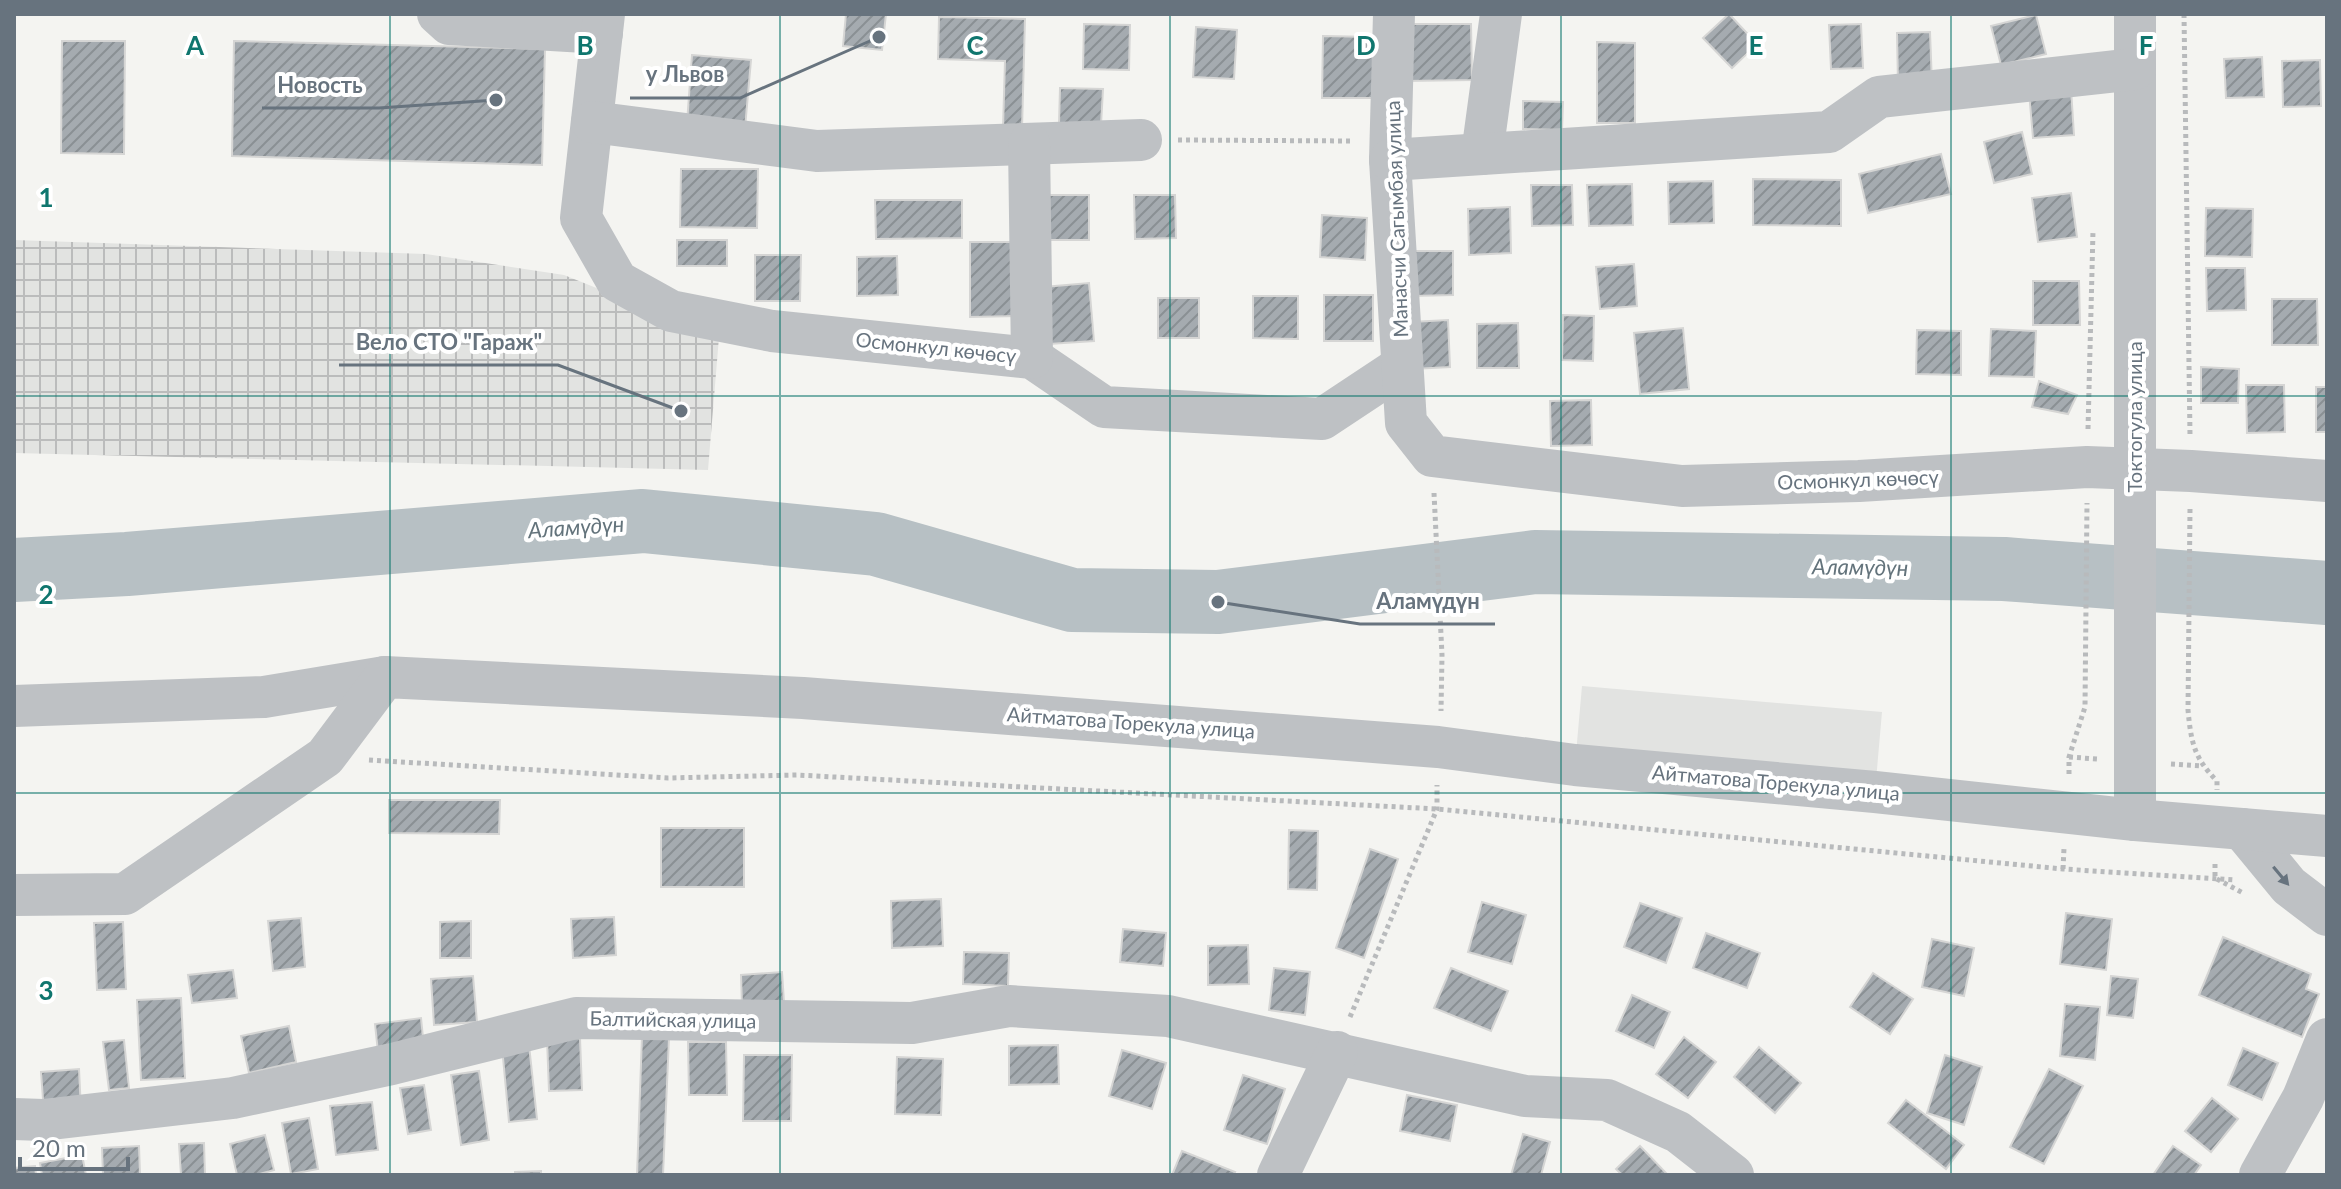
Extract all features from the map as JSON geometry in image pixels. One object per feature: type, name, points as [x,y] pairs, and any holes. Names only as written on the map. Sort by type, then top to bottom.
[{"type":"street","points":[[438,14],[449,24],[603,24],[592,122],[817,151],[1141,140]]},
{"type":"street","name":"Манасчи Сагымбая улица","points":[[1394,14],[1390,150],[1406,423]]},
{"type":"street","points":[[1482,154],[1501,14]]},
{"type":"street","name":"Токтогула улица","points":[[2135,14],[2135,820]]},
{"type":"street","points":[[1390,150],[1482,154],[1829,132],[1879,97],[2135,69]]},
{"type":"street","name":"Осмонкул көчөсү","points":[[592,122],[581,218],[617,281],[671,311],[772,331],[1032,358],[1104,407],[1322,419],[1402,366]]},
{"type":"street","points":[[1029,144],[1032,358]]},
{"type":"street","name":"Осмонкул көчөсү","points":[[1406,423],[1432,456],[1682,486],[1859,481],[2088,469],[2135,474],[2191,472],[2327,481]]},
{"type":"street","points":[[14,895],[125,894],[325,757],[385,677]]},
{"type":"street","name":"Айтматова Торекула улица","points":[[14,706],[264,697],[385,677],[803,698],[1438,747],[1575,765],[2327,836]]},
{"type":"street","points":[[2242,829],[2289,886],[2327,915]]},
{"type":"street","name":"Балтийская улица","points":[[14,1119],[43,1120],[233,1098],[392,1064],[576,1018],[912,1023],[1009,1006],[1168,1016],[1525,1096],[1607,1100],[1678,1132],[1733,1175]]},
{"type":"street","points":[[2260,1175],[2303,1098],[2327,1039]]},
{"type":"street","points":[[1278,1175],[1337,1052]]},
{"type":"path","points":[[2184,14],[2191,472],[2188,710]]},
{"type":"path","points":[[1141,140],[1390,150]]},
{"type":"path","points":[[2085,707],[2093,215]]},
{"type":"path","points":[[1337,1052],[1365,977],[1437,809],[1442,655],[1434,491]]},
{"type":"path","points":[[325,757],[668,778],[797,775],[1437,809],[2063,869],[2215,878],[2289,886]]},
{"type":"shaded area","points":[[14,240],[426,254],[564,275],[719,337],[708,470],[14,453]]},
{"type":"shaded area","points":[[1582,686],[1882,712],[1875,792],[1575,765]]},
{"type":"building","points":[[846,14],[886,14],[882,50],[843,46]]},
{"type":"building","points":[[1729,14],[1757,44],[1732,68],[1703,38]]},
{"type":"building","points":[[2036,15],[2046,54],[2001,65],[1991,26]]},
{"type":"building","points":[[939,17],[1025,19],[1022,129],[1003,128],[1005,61],[938,59]]},
{"type":"building","points":[[1084,24],[1130,25],[1129,70],[1083,69]]},
{"type":"building","points":[[1406,24],[1471,24],[1472,80],[1406,81]]},
{"type":"building","points":[[1861,24],[1863,68],[1831,69],[1829,25]]},
{"type":"building","points":[[1196,27],[1237,30],[1234,79],[1193,77]]},
{"type":"building","points":[[1930,32],[1932,84],[1898,85],[1897,33]]},
{"type":"building","points":[[1323,36],[1373,37],[1373,98],[1322,98]]},
{"type":"building","points":[[62,41],[125,41],[124,154],[61,153]]},
{"type":"building","points":[[234,41],[545,49],[542,165],[232,156]]},
{"type":"building","points":[[1597,42],[1635,43],[1635,123],[1597,123]]},
{"type":"building","points":[[692,55],[751,60],[745,128],[687,123]]},
{"type":"building","points":[[2262,57],[2264,97],[2226,98],[2224,59]]},
{"type":"building","points":[[2320,60],[2321,106],[2283,107],[2282,61]]},
{"type":"building","points":[[1060,88],[1103,89],[1101,125],[1059,124]]},
{"type":"building","points":[[2071,89],[2074,135],[2033,138],[2029,92]]},
{"type":"building","points":[[1523,101],[1563,102],[1562,130],[1523,129]]},
{"type":"building","points":[[2022,132],[2032,174],[1994,183],[1984,142]]},
{"type":"building","points":[[1941,154],[1951,194],[1868,213],[1859,174]]},
{"type":"building","points":[[681,169],[758,169],[757,228],[680,227]]},
{"type":"building","points":[[1753,179],[1841,180],[1841,226],[1753,225]]},
{"type":"building","points":[[1713,181],[1714,223],[1669,224],[1668,182]]},
{"type":"building","points":[[1632,184],[1633,225],[1589,226],[1587,185]]},
{"type":"building","points":[[1531,185],[1572,185],[1573,225],[1532,226]]},
{"type":"building","points":[[2071,193],[2077,237],[2038,242],[2032,198]]},
{"type":"building","points":[[1048,195],[1089,195],[1089,240],[1048,240]]},
{"type":"building","points":[[1134,195],[1175,195],[1176,238],[1135,239]]},
{"type":"building","points":[[875,200],[962,200],[962,238],[876,239]]},
{"type":"building","points":[[1510,207],[1511,253],[1469,255],[1468,209]]},
{"type":"building","points":[[2206,208],[2253,209],[2252,257],[2205,256]]},
{"type":"building","points":[[1322,215],[1367,218],[1365,260],[1320,257]]},
{"type":"building","points":[[677,240],[727,240],[727,266],[677,266]]},
{"type":"building","points":[[970,242],[1023,242],[1023,316],[970,317]]},
{"type":"building","points":[[1411,251],[1453,251],[1453,295],[1411,296]]},
{"type":"building","points":[[755,255],[801,255],[800,301],[755,301]]},
{"type":"building","points":[[897,256],[898,295],[857,296],[857,257]]},
{"type":"building","points":[[1634,264],[1637,306],[1600,309],[1596,267]]},
{"type":"building","points":[[2206,268],[2245,268],[2246,310],[2207,311]]},
{"type":"building","points":[[2033,281],[2079,281],[2080,325],[2033,325]]},
{"type":"building","points":[[1089,283],[1094,341],[1049,344],[1044,287]]},
{"type":"building","points":[[1324,295],[1373,295],[1373,341],[1324,341]]},
{"type":"building","points":[[1253,296],[1298,296],[1298,339],[1253,338]]},
{"type":"building","points":[[1158,298],[1199,298],[1199,338],[1158,338]]},
{"type":"building","points":[[2272,299],[2317,299],[2318,345],[2272,345]]},
{"type":"building","points":[[1563,315],[1594,316],[1593,361],[1562,360]]},
{"type":"building","points":[[1448,320],[1450,367],[1413,369],[1411,322]]},
{"type":"building","points":[[1518,323],[1519,368],[1477,368],[1477,324]]},
{"type":"building","points":[[1683,328],[1689,389],[1640,394],[1634,333]]},
{"type":"building","points":[[1991,329],[2036,331],[2034,377],[1989,376]]},
{"type":"building","points":[[1917,330],[1961,331],[1961,375],[1916,374]]},
{"type":"building","points":[[2201,367],[2239,369],[2238,403],[2201,403]]},
{"type":"building","points":[[2039,381],[2077,395],[2068,414],[2032,407]]},
{"type":"building","points":[[2246,385],[2284,385],[2285,432],[2247,433]]},
{"type":"building","points":[[2316,387],[2327,387],[2327,432],[2316,432]]},
{"type":"building","points":[[1591,400],[1592,445],[1551,446],[1550,401]]},
{"type":"building","points":[[389,800],[500,800],[499,834],[389,833]]},
{"type":"building","points":[[661,828],[744,828],[744,887],[661,887]]},
{"type":"building","points":[[1289,830],[1318,831],[1317,890],[1288,889]]},
{"type":"building","points":[[1370,849],[1398,859],[1364,958],[1336,948]]},
{"type":"building","points":[[941,899],[943,946],[892,948],[891,901]]},
{"type":"building","points":[[1482,902],[1526,915],[1512,964],[1468,952]]},
{"type":"building","points":[[1640,903],[1682,918],[1666,963],[1624,947]]},
{"type":"building","points":[[2066,913],[2112,919],[2106,970],[2060,964]]},
{"type":"building","points":[[614,917],[616,955],[573,958],[571,919]]},
{"type":"building","points":[[301,918],[305,967],[273,971],[268,921]]},
{"type":"building","points":[[471,921],[471,958],[440,958],[440,922]]},
{"type":"building","points":[[123,922],[126,989],[97,990],[94,923]]},
{"type":"building","points":[[1123,929],[1166,933],[1163,966],[1120,962]]},
{"type":"building","points":[[1706,933],[1760,953],[1747,988],[1693,968]]},
{"type":"building","points":[[2223,937],[2311,974],[2306,989],[2319,994],[2302,1037],[2199,995]]},
{"type":"building","points":[[1932,939],[1974,948],[1964,996],[1922,987]]},
{"type":"building","points":[[1248,945],[1249,984],[1208,985],[1208,946]]},
{"type":"building","points":[[964,952],[1009,953],[1008,986],[963,984]]},
{"type":"building","points":[[1274,968],[1310,972],[1305,1015],[1269,1010]]},
{"type":"building","points":[[1451,968],[1508,991],[1491,1031],[1434,1008]]},
{"type":"building","points":[[233,970],[237,998],[192,1003],[188,975]]},
{"type":"building","points":[[782,972],[784,1002],[742,1005],[741,975]]},
{"type":"building","points":[[1873,973],[1913,999],[1890,1034],[1850,1007]]},
{"type":"building","points":[[473,976],[477,1022],[434,1025],[431,979]]},
{"type":"building","points":[[2111,976],[2138,979],[2133,1018],[2107,1015]]},
{"type":"building","points":[[1632,995],[1670,1012],[1654,1048],[1616,1031]]},
{"type":"building","points":[[181,998],[185,1078],[141,1080],[137,1000]]},
{"type":"building","points":[[2065,1004],[2100,1007],[2095,1060],[2060,1056]]},
{"type":"building","points":[[421,1018],[424,1047],[378,1052],[375,1024]]},
{"type":"building","points":[[289,1026],[296,1062],[249,1073],[241,1036]]},
{"type":"building","points":[[642,1036],[669,1038],[663,1175],[637,1175]]},
{"type":"building","points":[[1684,1037],[1716,1062],[1688,1098],[1656,1074]]},
{"type":"building","points":[[580,1038],[582,1090],[549,1091],[547,1039]]},
{"type":"building","points":[[124,1040],[129,1088],[109,1090],[103,1042]]},
{"type":"building","points":[[688,1042],[726,1042],[727,1095],[689,1095]]},
{"type":"building","points":[[529,1045],[537,1119],[509,1122],[502,1047]]},
{"type":"building","points":[[1058,1045],[1059,1084],[1009,1085],[1009,1046]]},
{"type":"building","points":[[1759,1047],[1801,1083],[1775,1113],[1734,1077]]},
{"type":"building","points":[[2243,1048],[2278,1063],[2262,1100],[2228,1085]]},
{"type":"building","points":[[1122,1050],[1166,1063],[1152,1109],[1109,1096]]},
{"type":"building","points":[[744,1055],[792,1055],[791,1121],[743,1121]]},
{"type":"building","points":[[1945,1055],[1982,1067],[1964,1125],[1927,1113]]},
{"type":"building","points":[[897,1057],[943,1059],[941,1115],[895,1114]]},
{"type":"building","points":[[79,1069],[81,1111],[44,1113],[41,1072]]},
{"type":"building","points":[[2049,1069],[2083,1086],[2044,1164],[2010,1147]]},
{"type":"building","points":[[479,1071],[489,1140],[461,1145],[451,1075]]},
{"type":"building","points":[[1243,1075],[1285,1089],[1267,1144],[1224,1130]]},
{"type":"building","points":[[424,1085],[431,1130],[408,1134],[400,1088]]},
{"type":"building","points":[[1407,1095],[1457,1105],[1450,1141],[1400,1131]]},
{"type":"building","points":[[2212,1098],[2238,1119],[2211,1152],[2185,1131]]},
{"type":"building","points":[[1906,1100],[1964,1145],[1946,1169],[1888,1123]]},
{"type":"building","points":[[372,1102],[378,1150],[336,1155],[330,1106]]},
{"type":"building","points":[[309,1118],[318,1169],[291,1174],[282,1123]]},
{"type":"building","points":[[1523,1134],[1550,1142],[1541,1175],[1511,1175]]},
{"type":"building","points":[[265,1135],[274,1170],[256,1175],[237,1175],[230,1144]]},
{"type":"building","points":[[204,1143],[205,1175],[181,1175],[179,1144]]},
{"type":"building","points":[[139,1146],[140,1175],[103,1175],[102,1148]]},
{"type":"building","points":[[1640,1146],[1666,1173],[1622,1175],[1616,1169]]},
{"type":"building","points":[[2173,1146],[2201,1165],[2194,1175],[2153,1175]]},
{"type":"building","points":[[1182,1151],[1235,1172],[1233,1175],[1172,1175]]},
{"type":"building","points":[[82,1155],[86,1175],[42,1175],[40,1163]]},
{"type":"building","points":[[35,1166],[36,1175],[14,1175],[14,1168]]},
{"type":"building","points":[[541,1171],[541,1175],[515,1175],[515,1172]]},
{"type":"waterway","name":"Аламүдүн","points":[[14,570],[127,564],[643,521],[876,544],[1072,600],[1218,602],[1535,562],[2004,569],[2327,593]]},
{"type":"place","name":"у Львов","points":[[879,37]]},
{"type":"place","name":"Новость","points":[[496,100]]},
{"type":"place","name":"Вело СТО \"Гараж\"","points":[[681,411]]},
{"type":"place","name":"Аламүдүн","points":[[1218,602]]}]
